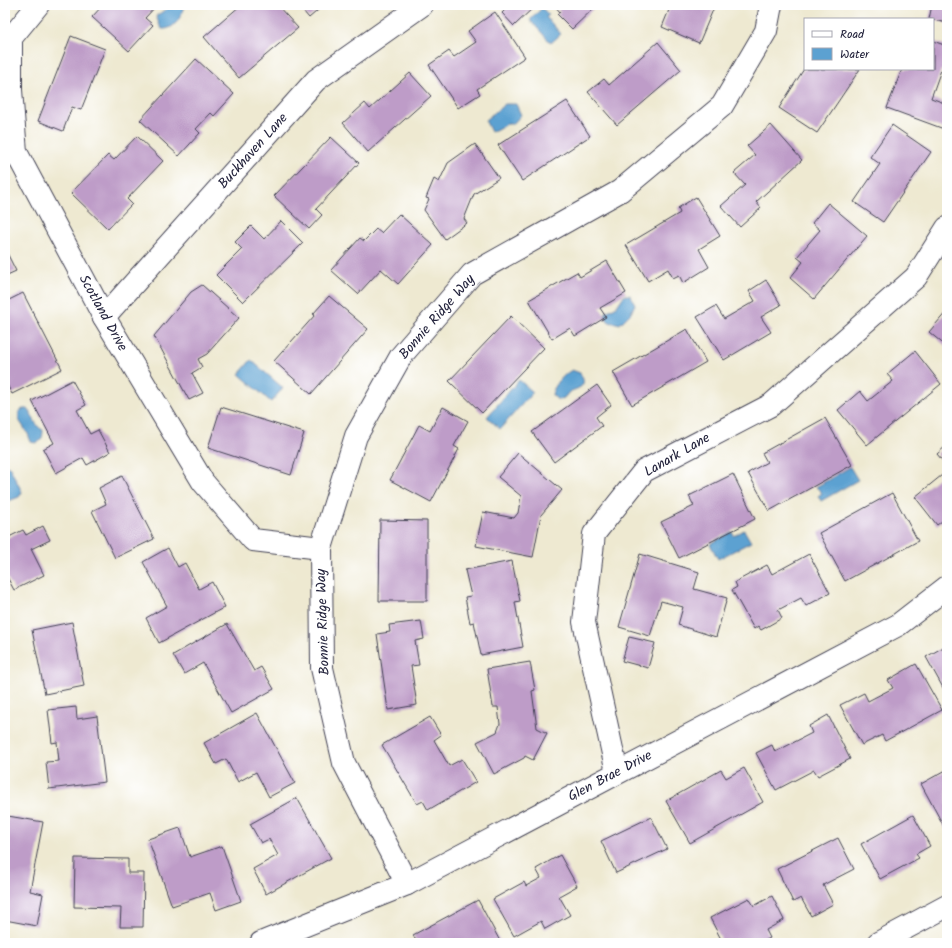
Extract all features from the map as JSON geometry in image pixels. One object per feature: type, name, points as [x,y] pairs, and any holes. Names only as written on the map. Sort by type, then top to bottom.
[{"type":"street","name":"Scotland Drive","points":[[38,5],[8,37],[16,152],[104,317],[203,482],[253,540],[321,548]]},
{"type":"street","name":"Buckhaven Lane","points":[[104,317],[316,80],[422,5]]},
{"type":"street","name":"Bonnie Ridge Way","points":[[406,884],[344,762],[322,668],[321,548],[356,436],[401,356],[472,274],[620,191],[722,106],[766,31],[771,5]]},
{"type":"street","name":"Lanark Lane","points":[[617,772],[584,622],[594,534],[644,471],[771,405],[916,277],[947,228]]},
{"type":"street","name":"Glen Brae Drive","points":[[261,943],[406,884],[898,625],[947,587]]},
{"type":"street","points":[[878,943],[947,906]]},
{"type":"water","points":[[170,5],[184,5],[182,14],[174,25],[167,29],[162,29],[156,16]]},
{"type":"water","points":[[542,8],[549,15],[546,17],[561,34],[551,43],[530,20]]},
{"type":"water","points":[[505,104],[516,104],[521,115],[513,124],[507,124],[491,132],[485,120]]},
{"type":"water","points":[[626,295],[630,295],[635,304],[631,313],[620,324],[610,322],[605,316],[606,312],[617,306]]},
{"type":"water","points":[[251,360],[283,388],[271,402],[239,374]]},
{"type":"water","points":[[572,370],[580,373],[583,384],[579,388],[569,392],[564,398],[558,400],[552,395],[554,388],[562,377]]},
{"type":"water","points":[[519,380],[533,392],[500,429],[487,417]]},
{"type":"water","points":[[28,409],[38,426],[43,430],[42,439],[37,443],[31,442],[19,420],[19,411]]},
{"type":"water","points":[[5,465],[10,468],[22,492],[19,497],[6,502],[5,501]]},
{"type":"water","points":[[850,467],[858,480],[821,501],[818,496],[822,493],[816,487]]},
{"type":"water","points":[[744,530],[751,542],[718,559],[710,544],[732,532],[734,536]]},
{"type":"building","points":[[103,5],[157,5],[145,18],[153,25],[129,51],[92,17]]},
{"type":"building","points":[[241,5],[277,5],[298,28],[239,78],[204,37]]},
{"type":"building","points":[[298,5],[324,5],[309,18]]},
{"type":"building","points":[[506,5],[536,5],[514,26],[502,13],[508,7]]},
{"type":"building","points":[[554,5],[597,5],[572,29],[557,14],[560,12]]},
{"type":"building","points":[[671,5],[715,5],[699,43],[662,27]]},
{"type":"building","points":[[932,5],[947,5],[947,23],[934,20],[934,18],[929,18]]},
{"type":"building","points":[[495,12],[525,57],[477,89],[480,94],[458,108],[429,65],[449,51],[454,57],[476,42],[468,31]]},
{"type":"building","points":[[71,36],[105,49],[81,110],[72,107],[63,131],[38,121]]},
{"type":"building","points":[[934,41],[947,46],[947,72],[941,70],[931,98],[947,104],[947,121],[944,129],[887,108],[902,70],[934,70]]},
{"type":"building","points":[[658,42],[681,70],[617,125],[588,92],[604,79],[609,85]]},
{"type":"building","points":[[196,59],[234,94],[214,116],[211,113],[196,129],[200,133],[179,156],[140,120]]},
{"type":"building","points":[[804,69],[859,70],[817,133],[779,108]]},
{"type":"building","points":[[410,73],[431,96],[368,152],[343,123],[365,103],[370,109]]},
{"type":"building","points":[[567,101],[590,136],[522,181],[498,145]]},
{"type":"building","points":[[771,125],[802,160],[756,202],[761,208],[740,227],[721,206],[745,185],[734,173],[755,155],[747,146]]},
{"type":"building","points":[[892,125],[931,152],[883,222],[854,202],[880,164],[870,157]]},
{"type":"building","points":[[137,136],[163,161],[127,199],[132,204],[108,229],[71,193],[108,155],[114,160]]},
{"type":"building","points":[[331,137],[359,163],[316,209],[322,215],[309,229],[274,196]]},
{"type":"building","points":[[475,144],[499,178],[474,194],[464,219],[467,223],[445,239],[424,210],[429,199],[426,198],[434,179],[439,182],[448,163]]},
{"type":"building","points":[[696,197],[720,236],[699,249],[709,267],[683,283],[679,275],[673,278],[668,269],[648,281],[626,245],[680,213],[678,208]]},
{"type":"building","points":[[828,203],[867,236],[814,299],[790,278],[803,262],[797,257],[820,230],[812,223]]},
{"type":"building","points":[[399,214],[433,245],[398,284],[381,269],[358,294],[331,270],[360,238],[364,241],[376,229],[381,233]]},
{"type":"building","points":[[281,221],[303,243],[243,302],[216,275],[242,249],[235,242],[251,226],[264,239]]},
{"type":"building","points":[[5,249],[16,271],[5,276]]},
{"type":"building","points":[[607,261],[626,293],[600,308],[606,317],[575,336],[570,328],[552,339],[529,300],[577,272],[580,277]]},
{"type":"building","points":[[766,280],[781,305],[761,317],[771,332],[724,360],[697,317],[716,306],[724,319],[755,301],[749,291]]},
{"type":"building","points":[[202,285],[239,318],[207,354],[198,359],[202,367],[192,373],[203,393],[189,400],[154,336],[191,292]]},
{"type":"building","points":[[23,293],[62,369],[12,394],[5,381],[5,323],[8,322],[5,315],[5,302]]},
{"type":"building","points":[[329,296],[368,329],[311,394],[274,361],[315,315],[313,314]]},
{"type":"building","points":[[947,311],[947,347],[929,332]]},
{"type":"building","points":[[511,316],[544,348],[482,413],[449,381]]},
{"type":"building","points":[[687,329],[706,362],[632,405],[613,372]]},
{"type":"building","points":[[915,351],[941,384],[867,445],[838,410],[860,391],[868,401],[893,381],[887,374]]},
{"type":"building","points":[[72,380],[86,405],[77,410],[90,434],[98,430],[110,452],[87,465],[83,458],[56,473],[43,449],[54,443],[32,401]]},
{"type":"building","points":[[597,385],[611,405],[596,417],[602,426],[554,462],[532,432]]},
{"type":"building","points":[[221,407],[304,433],[291,475],[208,448]]},
{"type":"building","points":[[443,407],[468,421],[454,446],[459,449],[431,502],[390,480],[419,425],[430,431]]},
{"type":"building","points":[[825,418],[852,465],[769,511],[748,473],[767,462],[762,453]]},
{"type":"building","points":[[947,445],[947,466],[937,454]]},
{"type":"building","points":[[518,453],[562,490],[541,515],[533,557],[476,546],[483,512],[514,518],[518,513],[521,496],[498,477]]},
{"type":"building","points":[[947,471],[947,517],[937,525],[915,497]]},
{"type":"building","points":[[733,474],[755,519],[679,558],[661,522],[694,506],[689,496]]},
{"type":"building","points":[[122,476],[154,539],[115,558],[92,511],[106,504],[99,488]]},
{"type":"building","points":[[892,493],[918,541],[845,581],[819,533]]},
{"type":"building","points":[[380,520],[427,521],[427,601],[379,601]]},
{"type":"building","points":[[43,526],[50,540],[31,549],[44,575],[14,590],[5,573],[5,539],[23,530],[26,535]]},
{"type":"building","points":[[168,548],[178,567],[185,563],[199,589],[212,582],[225,607],[159,643],[146,618],[167,606],[143,562]]},
{"type":"building","points":[[640,554],[699,572],[694,589],[727,598],[716,637],[678,625],[683,607],[661,601],[650,636],[619,627]]},
{"type":"building","points":[[809,554],[830,593],[806,606],[801,598],[778,610],[782,618],[761,630],[758,626],[754,629],[732,590],[737,587],[735,582],[767,565],[772,574]]},
{"type":"building","points":[[512,561],[520,601],[515,602],[523,647],[481,655],[474,622],[470,623],[465,597],[471,596],[465,570]]},
{"type":"building","points":[[421,621],[424,639],[415,641],[419,665],[411,666],[417,705],[388,710],[377,634],[390,632],[389,625]]},
{"type":"building","points":[[72,622],[84,686],[45,694],[32,630]]},
{"type":"building","points":[[227,624],[254,671],[261,667],[274,689],[231,713],[203,663],[184,674],[173,655]]},
{"type":"building","points":[[629,637],[655,643],[648,668],[622,661]]},
{"type":"building","points":[[947,645],[947,695],[926,657]]},
{"type":"building","points":[[530,662],[535,690],[532,691],[537,728],[547,733],[533,760],[525,756],[524,758],[494,774],[477,742],[497,732],[500,724],[498,707],[493,707],[487,669]]},
{"type":"building","points":[[916,664],[942,710],[885,741],[882,735],[862,745],[840,705],[864,693],[868,701],[893,688],[888,680]]},
{"type":"building","points":[[76,707],[77,719],[97,716],[105,782],[49,789],[46,762],[59,761],[57,742],[52,743],[48,710]]},
{"type":"building","points":[[257,713],[295,783],[269,797],[256,772],[238,782],[226,759],[216,764],[204,743]]},
{"type":"building","points":[[828,715],[850,759],[818,776],[814,770],[776,790],[756,753],[772,745],[775,752],[812,733],[809,726]]},
{"type":"building","points":[[430,717],[441,735],[434,740],[449,766],[462,759],[476,782],[428,810],[423,801],[417,804],[382,745]]},
{"type":"building","points":[[744,768],[763,802],[690,843],[666,801],[721,770],[726,778]]},
{"type":"building","points":[[946,770],[947,771],[947,832],[921,784]]},
{"type":"building","points":[[297,798],[331,858],[266,894],[253,869],[278,855],[269,839],[261,843],[250,824]]},
{"type":"building","points":[[913,815],[930,846],[916,854],[919,858],[880,879],[861,844]]},
{"type":"building","points":[[8,816],[43,822],[30,891],[43,894],[37,926],[5,920],[5,830]]},
{"type":"building","points":[[651,817],[667,849],[616,873],[601,841]]},
{"type":"building","points":[[180,828],[190,857],[222,846],[241,901],[216,910],[210,893],[172,906],[148,839]]},
{"type":"building","points":[[838,838],[854,869],[823,885],[833,904],[811,916],[801,898],[793,902],[777,869]]},
{"type":"building","points":[[560,855],[577,886],[559,896],[570,915],[545,929],[541,921],[514,936],[493,899],[524,882],[526,886],[541,878],[536,869]]},
{"type":"building","points":[[75,858],[128,859],[128,873],[144,873],[143,927],[120,927],[121,908],[74,907]]},
{"type":"building","points":[[772,896],[784,920],[766,930],[770,938],[761,943],[723,943],[710,918],[749,898],[754,906]]},
{"type":"building","points":[[478,900],[501,943],[417,943],[413,935]]}]
